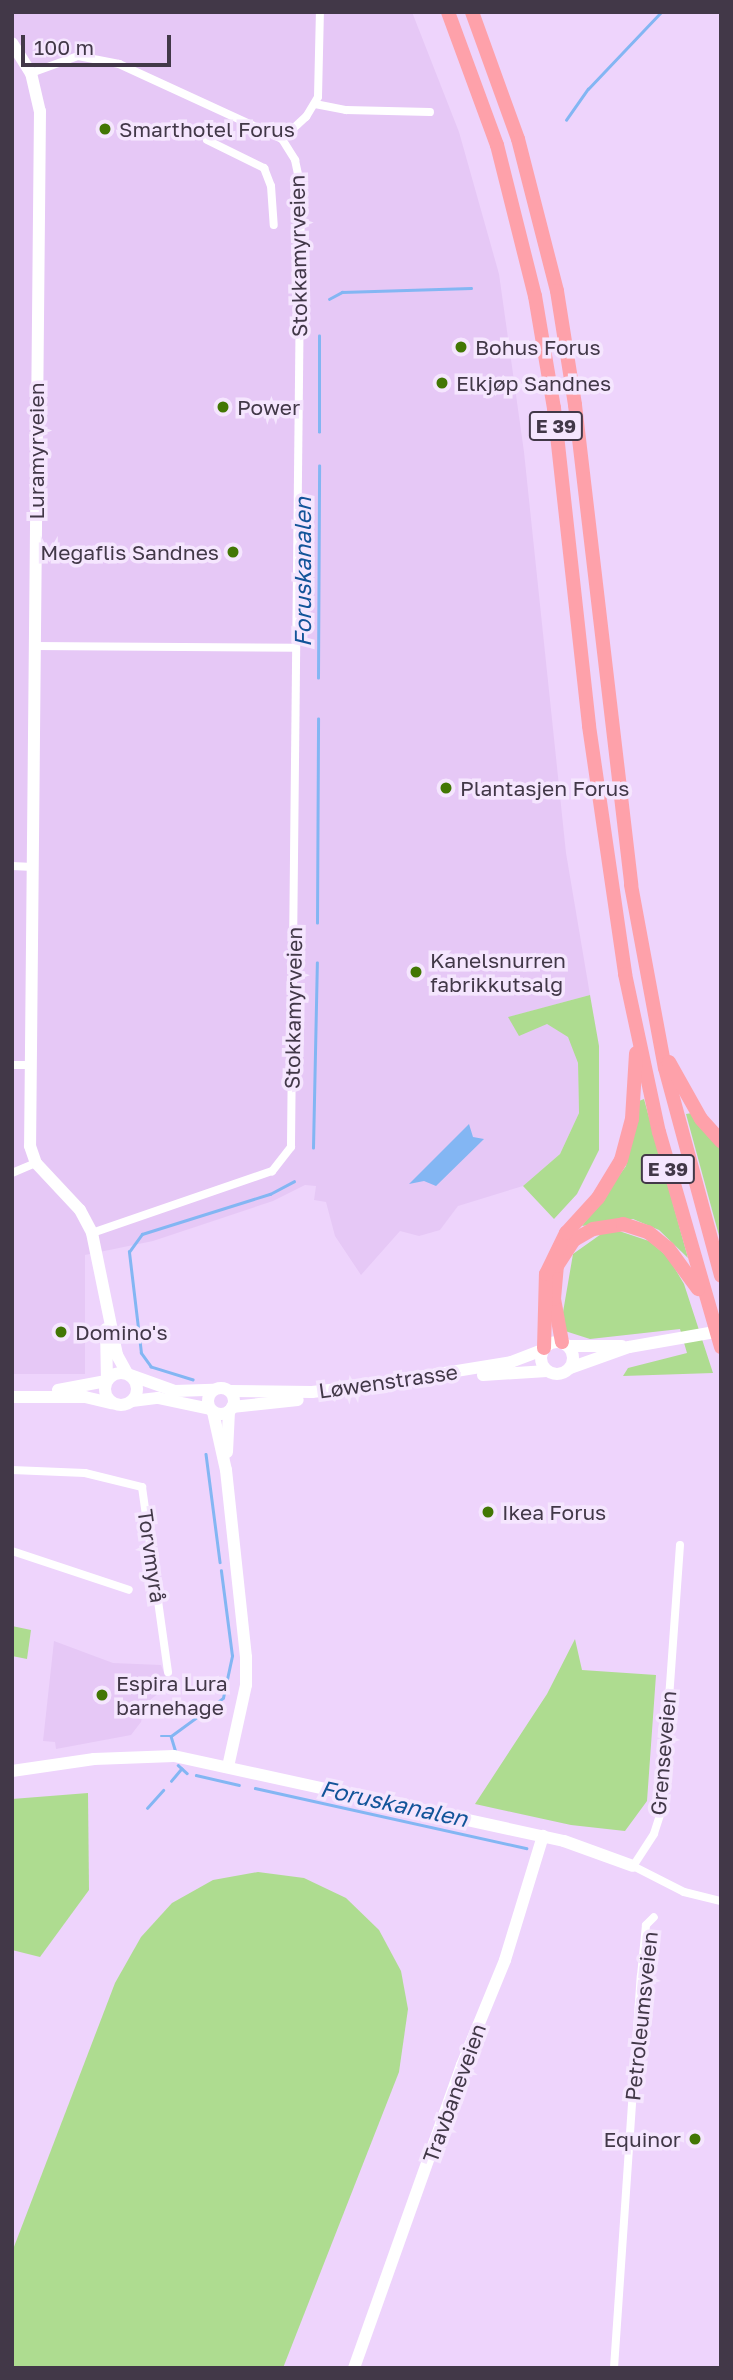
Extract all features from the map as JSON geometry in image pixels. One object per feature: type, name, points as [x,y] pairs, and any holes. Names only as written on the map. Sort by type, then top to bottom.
[{"type":"highway","name":"E 39","points":[[448,12],[497,145],[538,307],[559,444],[605,852],[637,1035],[706,1301],[721,1347]]},
{"type":"highway","name":"E 39","points":[[472,12],[530,179],[563,326],[621,813],[660,1045],[721,1276]]},
{"type":"highway","name":"E 39","points":[[543,1349],[543,1296],[552,1255],[608,1185],[626,1147],[632,1119],[637,1035]]},
{"type":"highway","name":"E 39","points":[[660,1045],[701,1119],[721,1141]]},
{"type":"highway","name":"E 39","points":[[565,1344],[554,1299],[557,1266],[574,1240],[599,1226],[631,1225],[656,1237],[706,1301]]},
{"type":"street","points":[[31,73],[78,56],[95,57],[282,139],[315,104],[322,32],[320,12]]},
{"type":"street","name":"Luramyrveien","points":[[12,43],[31,73],[40,111],[30,1065],[30,1134],[36,1163]]},
{"type":"street","points":[[315,104],[346,110],[430,111]]},
{"type":"street","name":"Stokkamyrveien","points":[[92,1233],[272,1171],[291,1147],[301,189],[295,160],[282,139]]},
{"type":"street","points":[[207,140],[264,169],[271,186],[274,225]]},
{"type":"street","points":[[34,646],[296,648]]},
{"type":"street","points":[[12,866],[33,867]]},
{"type":"street","points":[[12,1065],[30,1065]]},
{"type":"street","points":[[12,1173],[36,1163],[80,1210],[92,1233],[117,1355],[137,1387],[132,1401]]},
{"type":"street","points":[[106,1311],[104,1391],[112,1403]]},
{"type":"street","points":[[629,1347],[565,1344],[543,1349],[541,1361],[547,1371],[559,1374],[629,1347],[721,1331]]},
{"type":"street","points":[[565,1344],[573,1357],[570,1368]]},
{"type":"street","name":"Løwenstrasse","points":[[213,1390],[312,1392],[365,1386],[511,1362],[543,1349]]},
{"type":"street","name":"Løwenstrasse","points":[[211,1410],[547,1371]]},
{"type":"street","points":[[12,1390],[84,1387],[106,1381],[117,1373],[128,1374],[175,1391],[213,1390]]},
{"type":"street","points":[[213,1390],[208,1396],[226,1470],[247,1672],[228,1767]]},
{"type":"street","points":[[226,1470],[230,1391]]},
{"type":"street","points":[[12,1397],[72,1397],[122,1405],[158,1398],[211,1410]]},
{"type":"street","name":"Torvmyrå","points":[[12,1470],[85,1473],[142,1487],[168,1672]]},
{"type":"street","name":"Grenseveien","points":[[632,1866],[649,1844],[661,1812],[680,1545]]},
{"type":"street","name":"Torvmyrå","points":[[12,1551],[129,1590]]},
{"type":"street","points":[[12,1771],[147,1755],[228,1767],[583,1846],[632,1866],[684,1892],[721,1901]]},
{"type":"street","name":"Travbaneveien","points":[[354,2368],[462,2065],[513,1935],[543,1836]]},
{"type":"street","name":"Petroleumsveien","points":[[614,2368],[641,1976],[646,1925],[654,1917]]},
{"type":"street","name":"Travbaneveien","points":[[363,2349],[364,2368]]},
{"type":"shaded area","points":[[12,12],[412,12],[459,132],[499,274],[524,452],[566,853],[590,995],[509,1017],[547,1024],[569,1037],[578,1063],[579,1113],[560,1154],[523,1186],[458,1206],[440,1230],[419,1236],[400,1231],[361,1275],[335,1236],[326,1202],[314,1200],[316,1186],[305,1185],[273,1201],[153,1241],[85,1255],[85,1374],[12,1374]]},
{"type":"shaded area","name":"Espira Lura barnehage","points":[[54,1641],[113,1663],[161,1665],[169,1685],[145,1704],[141,1722],[131,1735],[56,1749],[55,1742],[43,1741]]},
{"type":"green space","points":[[590,995],[599,1046],[599,1150],[577,1194],[554,1219],[523,1186],[560,1154],[579,1113],[578,1063],[568,1037],[547,1024],[519,1036],[508,1017]]},
{"type":"green space","points":[[644,1099],[688,1258],[659,1230],[633,1219],[582,1226],[626,1166],[639,1101]]},
{"type":"green space","points":[[692,1113],[721,1148],[721,1243],[686,1114]]},
{"type":"green space","points":[[616,1230],[649,1241],[668,1257],[684,1284],[713,1373],[623,1376],[628,1368],[687,1353],[680,1329],[590,1339],[565,1331],[562,1318],[573,1254],[604,1232]]},
{"type":"green space","points":[[12,1626],[31,1630],[27,1659],[12,1656]]},
{"type":"green space","points":[[575,1639],[582,1670],[656,1675],[647,1801],[625,1831],[571,1825],[475,1804],[547,1694]]},
{"type":"green space","points":[[88,1793],[89,1890],[40,1957],[12,1950],[12,1799]]},
{"type":"green space","points":[[258,1872],[304,1878],[346,1898],[379,1930],[401,1971],[408,2009],[399,2072],[283,2368],[12,2368],[12,2252],[115,1983],[141,1937],[172,1903],[213,1880]]},
{"type":"water","points":[[469,1124],[473,1137],[484,1139],[436,1186],[424,1181],[409,1184]]},
{"type":"waterway","points":[[566,120],[588,89],[661,12]]},
{"type":"waterway","name":"Foruskanalen","points":[[329,299],[342,292],[471,288]]},
{"type":"waterway","name":"Foruskanalen","points":[[319,336],[319,432]]},
{"type":"waterway","name":"Foruskanalen","points":[[318,678],[319,466]]},
{"type":"waterway","name":"Foruskanalen","points":[[317,923],[318,719]]},
{"type":"waterway","name":"Foruskanalen","points":[[313,1148],[317,963]]},
{"type":"waterway","name":"Foruskanalen","points":[[193,1380],[151,1367],[141,1353],[129,1252],[142,1234],[270,1194],[294,1181]]},
{"type":"waterway","name":"Foruskanalen","points":[[206,1454],[220,1562]]},
{"type":"waterway","name":"Foruskanalen","points":[[171,1736],[223,1698],[232,1656],[221,1571]]},
{"type":"waterway","name":"Foruskanalen","points":[[161,1736],[171,1736],[175,1749]]},
{"type":"waterway","name":"Foruskanalen","points":[[178,1765],[187,1773]]},
{"type":"waterway","points":[[171,1781],[181,1769]]},
{"type":"waterway","name":"Foruskanalen","points":[[196,1775],[239,1785]]},
{"type":"waterway","name":"Foruskanalen","points":[[255,1788],[526,1848]]},
{"type":"waterway","points":[[147,1808],[163,1790]]},
{"type":"place","name":"Smarthotel Forus","points":[[105,129]]},
{"type":"place","name":"Bohus Forus","points":[[461,347]]},
{"type":"place","name":"Elkjøp Sandnes","points":[[442,383]]},
{"type":"place","name":"Power","points":[[223,407]]},
{"type":"place","name":"Megaflis Sandnes","points":[[233,552]]},
{"type":"place","name":"Plantasjen Forus","points":[[446,788]]},
{"type":"place","name":"Kanelsnurren fabrikkutsalg","points":[[416,972]]},
{"type":"place","name":"Domino's","points":[[61,1332]]},
{"type":"place","name":"Ikea Forus","points":[[488,1512]]},
{"type":"place","name":"Espira Lura barnehage","points":[[102,1695]]},
{"type":"place","name":"Equinor","points":[[695,2139]]}]
